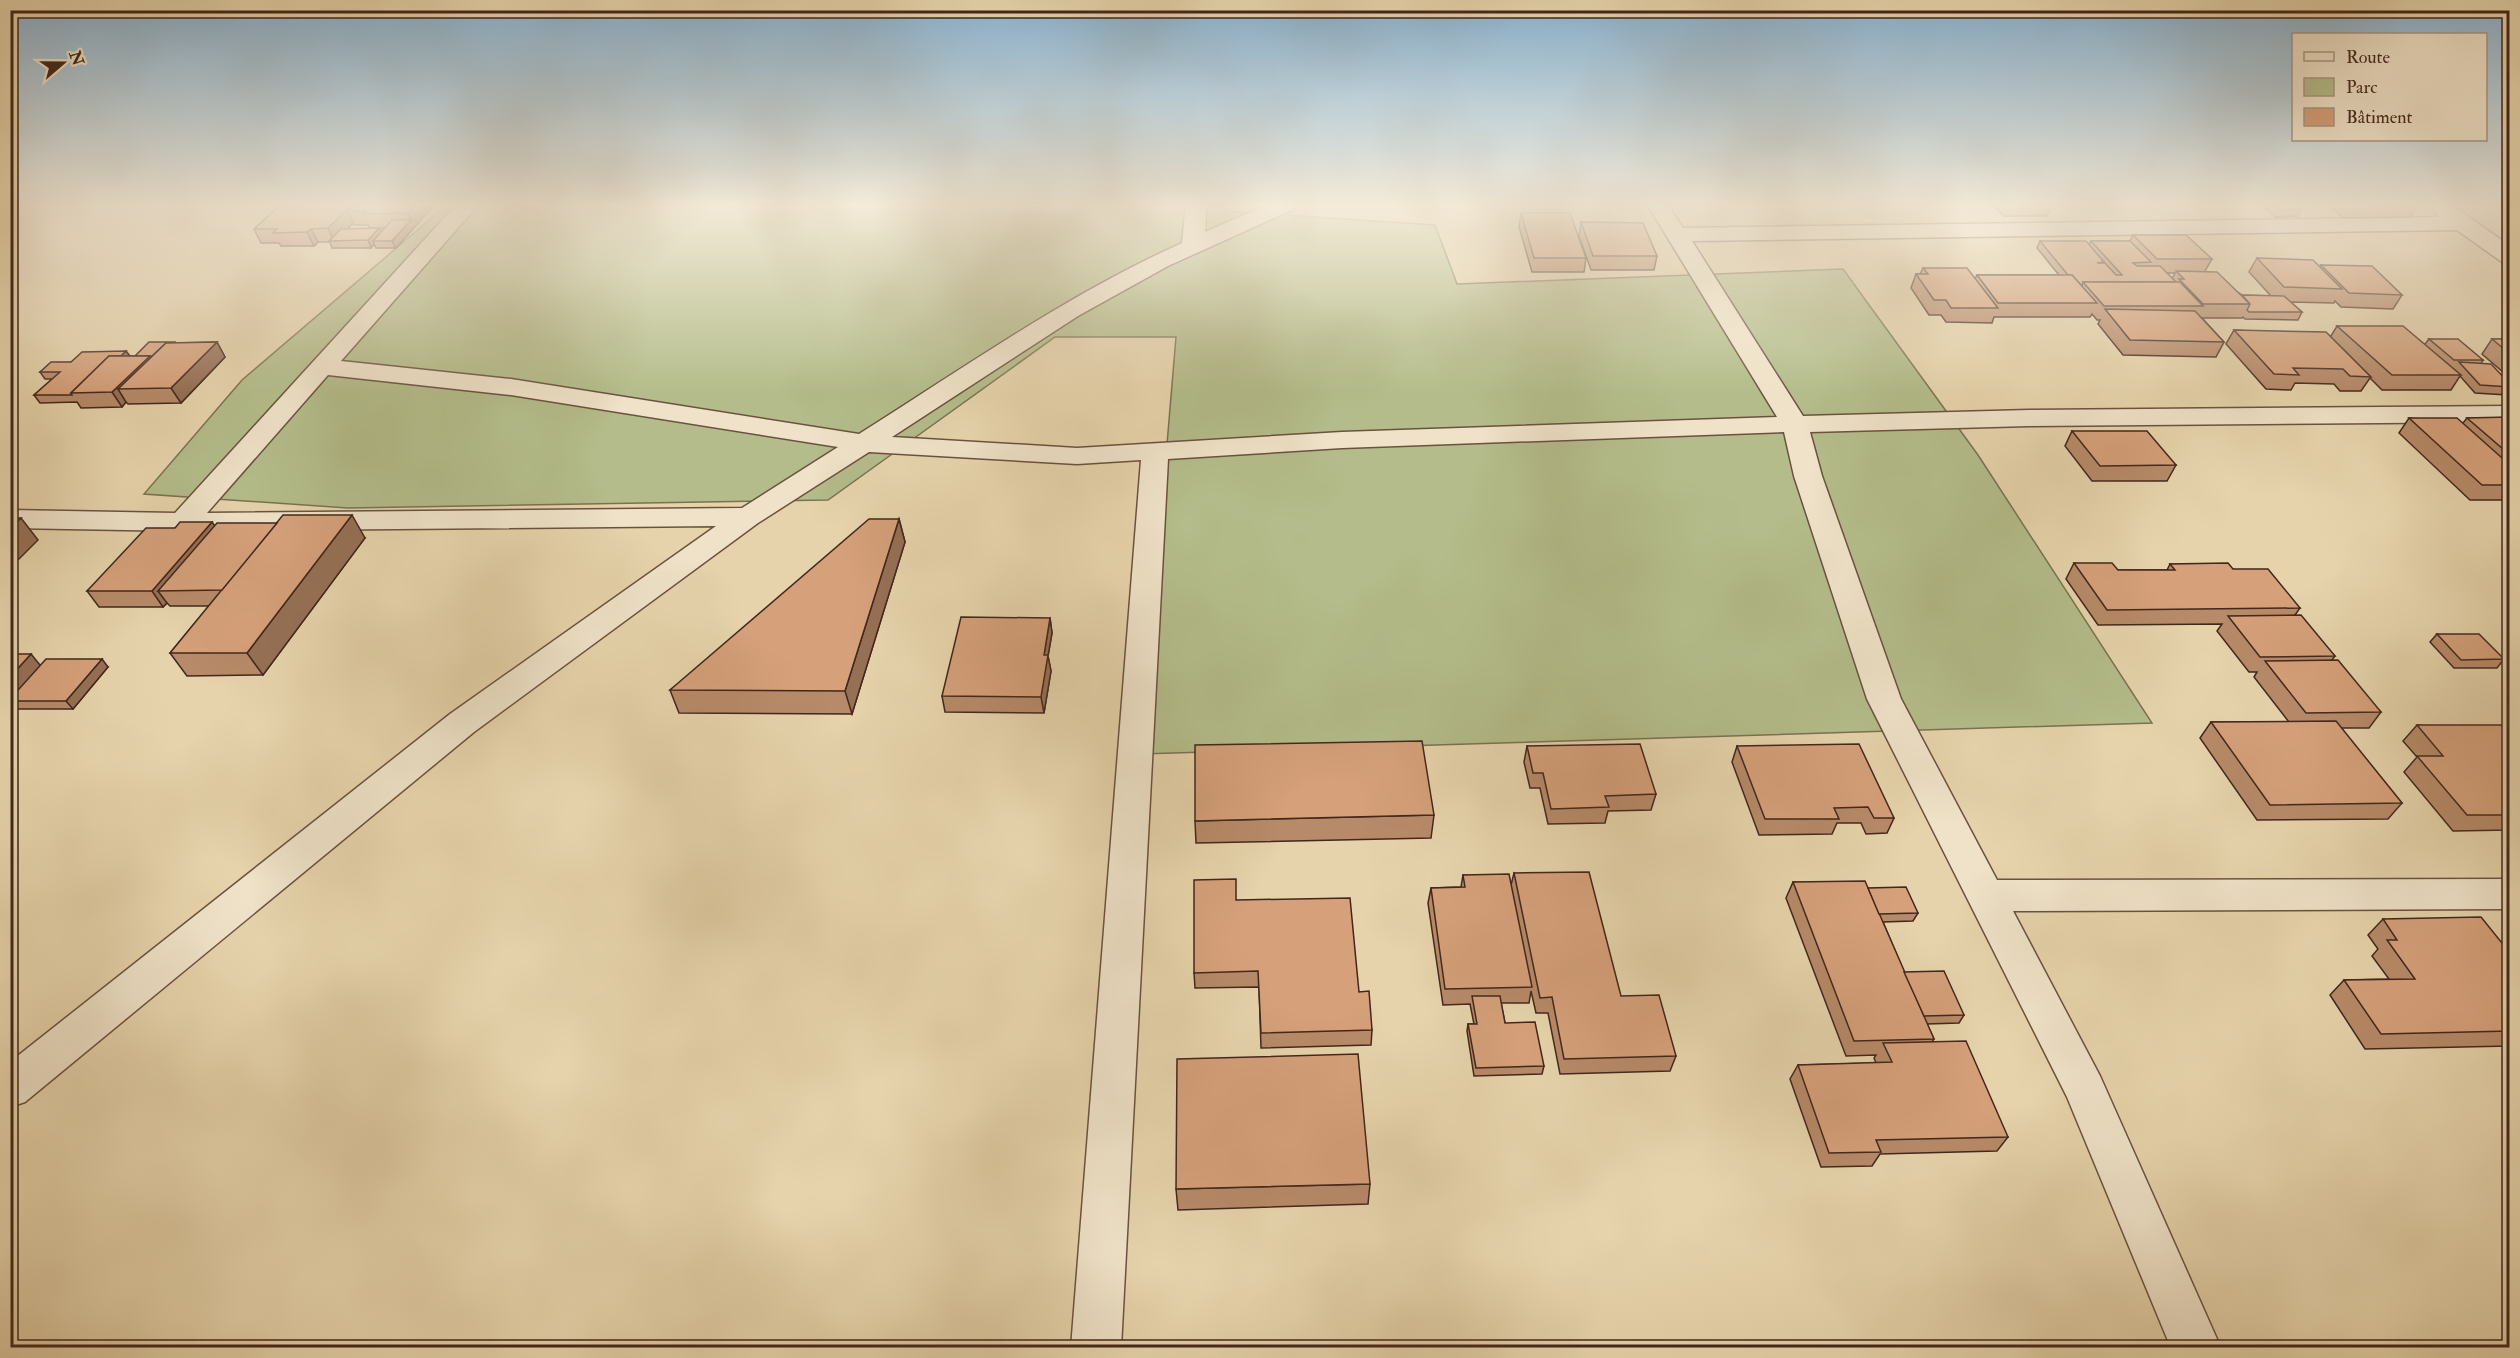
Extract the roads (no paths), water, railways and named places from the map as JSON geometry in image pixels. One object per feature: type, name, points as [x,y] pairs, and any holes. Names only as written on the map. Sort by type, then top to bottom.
[{"type":"street","points":[[183,522],[412,267]]},
{"type":"street","points":[[10,1088],[462,723],[748,517],[1070,311],[1153,267]]},
{"type":"street","points":[[1697,267],[1795,424],[1808,476],[1884,699],[2085,1090],[2196,1347]]},
{"type":"street","points":[[323,367],[511,387],[862,443],[1077,456],[1342,440],[1795,424],[2029,418],[2510,414]]},
{"type":"street","points":[[1096,1347],[1155,451]]},
{"type":"street","points":[[10,519],[183,522],[748,517]]},
{"type":"street","points":[[1984,896],[2510,894]]}]
